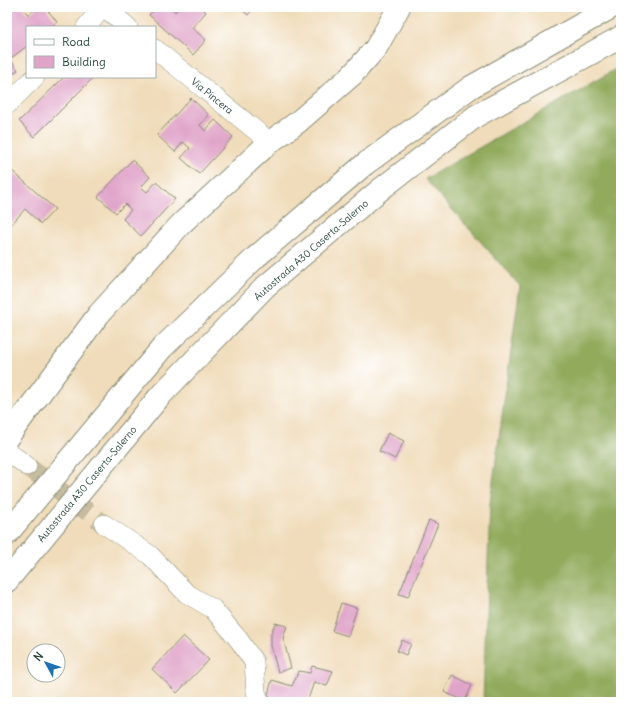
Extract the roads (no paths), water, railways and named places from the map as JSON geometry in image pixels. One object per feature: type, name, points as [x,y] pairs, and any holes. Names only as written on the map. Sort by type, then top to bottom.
[{"type":"main road","points":[[7,438],[99,314],[181,224],[270,142],[298,122],[352,75],[376,48],[399,7]]},
{"type":"main road","points":[[7,534],[162,348],[256,257],[365,164],[471,88],[612,7]]},
{"type":"main road","name":"Autostrada A30 Caserta-Salerno","points":[[7,581],[160,396],[266,286],[381,189],[476,116],[621,37]]},
{"type":"street","points":[[96,12],[126,26]]},
{"type":"street","name":"Via Pincera","points":[[156,50],[270,142]]},
{"type":"street","points":[[7,105],[34,78]]},
{"type":"street","points":[[7,451],[27,466]]},
{"type":"street","points":[[104,524],[150,555],[186,593],[213,609],[239,640],[254,662],[256,692],[260,702]]},
{"type":"tunnel","points":[[27,466],[104,524]]}]
